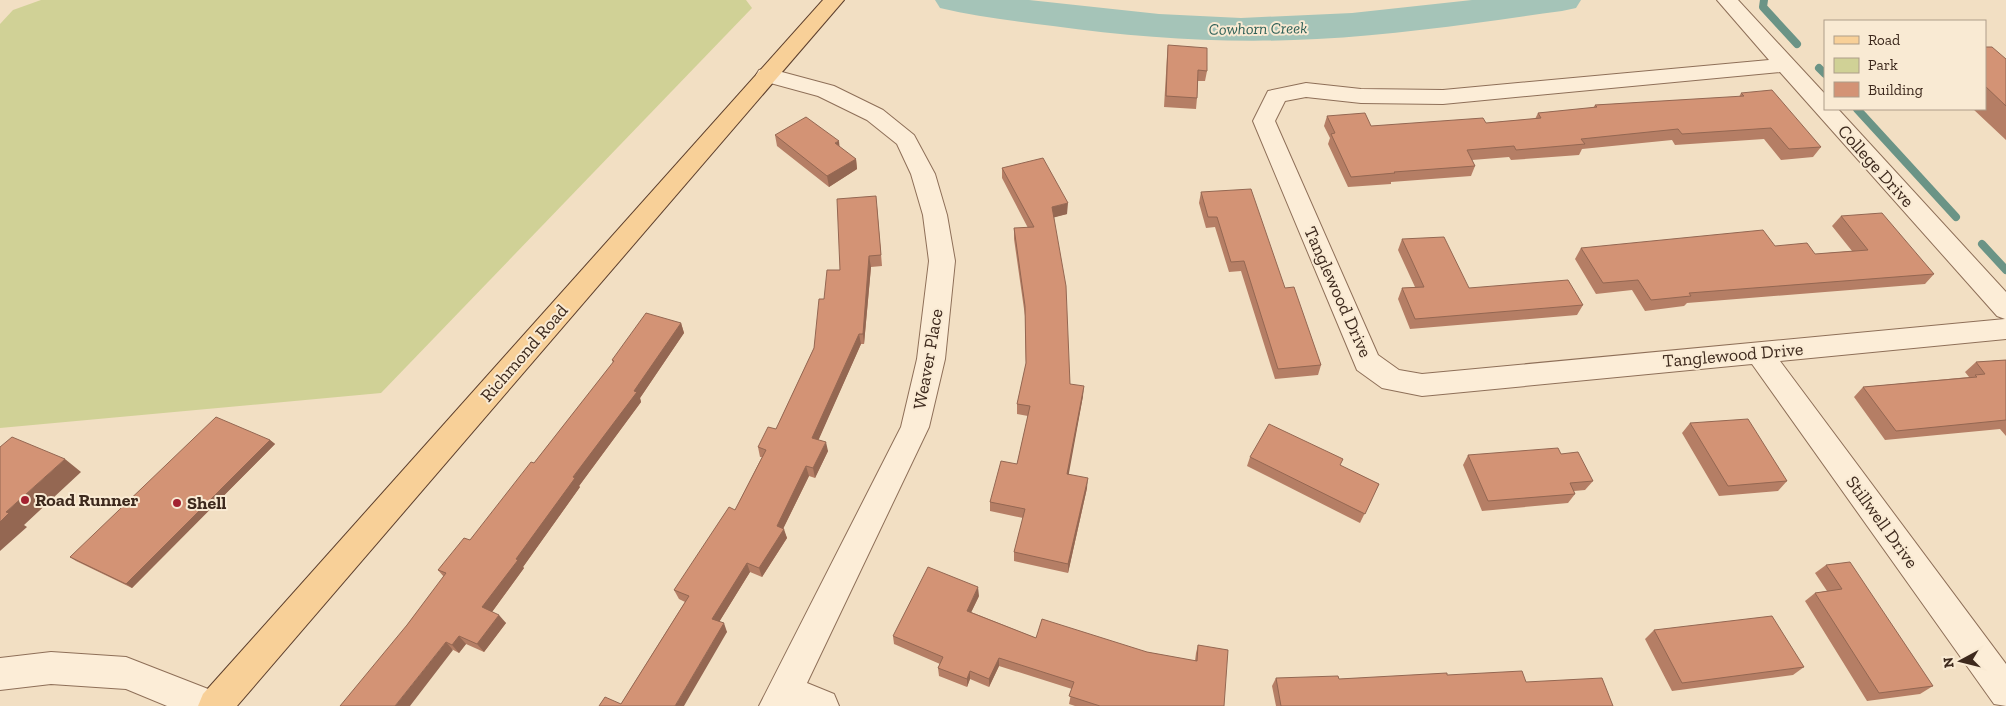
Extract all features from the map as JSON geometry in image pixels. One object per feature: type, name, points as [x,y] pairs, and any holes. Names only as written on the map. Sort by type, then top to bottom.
[{"type":"main road","name":"Richmond Road","points":[[215,706],[831,3]]},
{"type":"street","name":"College Drive","points":[[1730,4],[1824,109]]},
{"type":"street","name":"Tanglewood Drive","points":[[1784,65],[1443,97],[1361,96],[1306,90],[1276,96],[1264,121],[1367,362],[1392,380],[1422,385],[2006,329]]},
{"type":"street","name":"Weaver Place","points":[[767,76],[826,90],[875,115],[906,140],[923,174],[935,215],[942,261],[931,359],[915,428],[781,698]]},
{"type":"street","name":"College Drive","points":[[1825,110],[2006,309]]},
{"type":"street","name":"Stillwell Drive","points":[[1758,352],[2006,692]]},
{"type":"street","points":[[0,674],[51,668],[126,673],[209,706]]},
{"type":"street","points":[[781,698],[822,706]]},
{"type":"green space","points":[[41,0],[746,0],[752,8],[381,393],[0,428],[0,24],[13,10]]},
{"type":"building","points":[[1168,45],[1207,48],[1207,71],[1198,70],[1197,98],[1166,96]]},
{"type":"building","points":[[1986,47],[1992,47],[2006,59],[2006,106],[1986,87]]},
{"type":"building","points":[[1772,90],[1821,147],[1789,149],[1771,128],[1682,134],[1678,129],[1581,139],[1585,144],[1516,150],[1514,146],[1467,150],[1475,166],[1351,177],[1331,134],[1335,133],[1327,116],[1365,113],[1371,126],[1483,118],[1486,123],[1541,118],[1538,113],[1597,107],[1595,105],[1744,96],[1741,93]]},
{"type":"building","points":[[806,117],[839,141],[835,143],[856,159],[827,176],[775,135]]},
{"type":"building","points":[[1043,158],[1068,203],[1052,207],[1066,286],[1070,384],[1084,386],[1067,474],[1088,478],[1068,564],[1014,552],[1025,509],[990,502],[1001,461],[1017,464],[1030,406],[1017,404],[1026,363],[1025,306],[1014,228],[1034,227],[1002,168]]},
{"type":"building","points":[[1251,189],[1285,288],[1294,287],[1321,365],[1278,369],[1244,261],[1231,262],[1217,217],[1208,217],[1201,192]]},
{"type":"building","points":[[876,196],[881,255],[869,256],[863,334],[859,334],[812,438],[826,442],[813,468],[806,466],[777,526],[784,529],[759,568],[747,563],[712,619],[724,623],[675,706],[599,706],[605,697],[621,704],[689,596],[674,590],[729,507],[735,510],[766,450],[758,447],[768,427],[776,429],[814,348],[819,299],[824,299],[827,270],[840,270],[837,199]]},
{"type":"building","points":[[1882,213],[1934,274],[1689,293],[1691,296],[1651,300],[1638,280],[1603,283],[1581,248],[1763,230],[1775,246],[1807,243],[1815,254],[1868,250],[1841,216]]},
{"type":"building","points":[[1444,237],[1469,288],[1568,280],[1583,305],[1415,319],[1402,288],[1424,287],[1402,239]]},
{"type":"building","points":[[646,313],[681,323],[634,391],[637,392],[573,477],[575,478],[516,559],[518,560],[482,607],[499,615],[477,644],[459,636],[452,645],[446,642],[395,706],[340,706],[407,625],[446,573],[438,570],[464,538],[470,540],[531,462],[534,463],[614,361],[612,360]]},
{"type":"building","points":[[2006,360],[2006,420],[1896,431],[1863,387],[1977,377],[1975,375],[1985,374],[1976,362]]},
{"type":"building","name":"Shell","points":[[216,417],[270,440],[126,584],[70,557]]},
{"type":"building","points":[[1748,419],[1787,481],[1728,486],[1690,423]]},
{"type":"building","points":[[1269,424],[1343,459],[1340,465],[1379,484],[1365,514],[1250,457]]},
{"type":"building","points":[[12,437],[65,459],[6,512],[9,513],[0,522],[0,447]]},
{"type":"building","points":[[1558,448],[1561,454],[1578,452],[1593,481],[1570,483],[1575,494],[1488,501],[1468,455]]},
{"type":"building","points":[[1850,562],[1933,686],[1879,693],[1815,593],[1842,589],[1826,565]]},
{"type":"building","points":[[928,567],[978,587],[967,611],[1036,638],[1042,619],[1147,652],[1197,661],[1198,645],[1228,650],[1224,706],[1100,706],[1069,696],[1074,682],[999,658],[989,679],[970,671],[967,679],[938,668],[943,657],[893,636]]},
{"type":"building","points":[[1772,616],[1804,667],[1682,683],[1654,630]]},
{"type":"building","points":[[1522,671],[1526,682],[1602,678],[1613,706],[1281,706],[1276,678],[1338,676],[1339,679]]},
{"type":"waterway","name":"Cowhorn Creek","points":[[954,0],[1077,18],[1159,26],[1241,29],[1317,28],[1352,25],[1562,0]]},
{"type":"waterway","points":[[1764,0],[1763,7],[1797,44]]},
{"type":"waterway","points":[[1819,68],[1824,73]]},
{"type":"waterway","points":[[1858,110],[1956,217]]},
{"type":"waterway","points":[[1982,244],[2006,270]]},
{"type":"place","name":"Road Runner","points":[[25,500]]},
{"type":"place","name":"Shell","points":[[177,503]]}]
